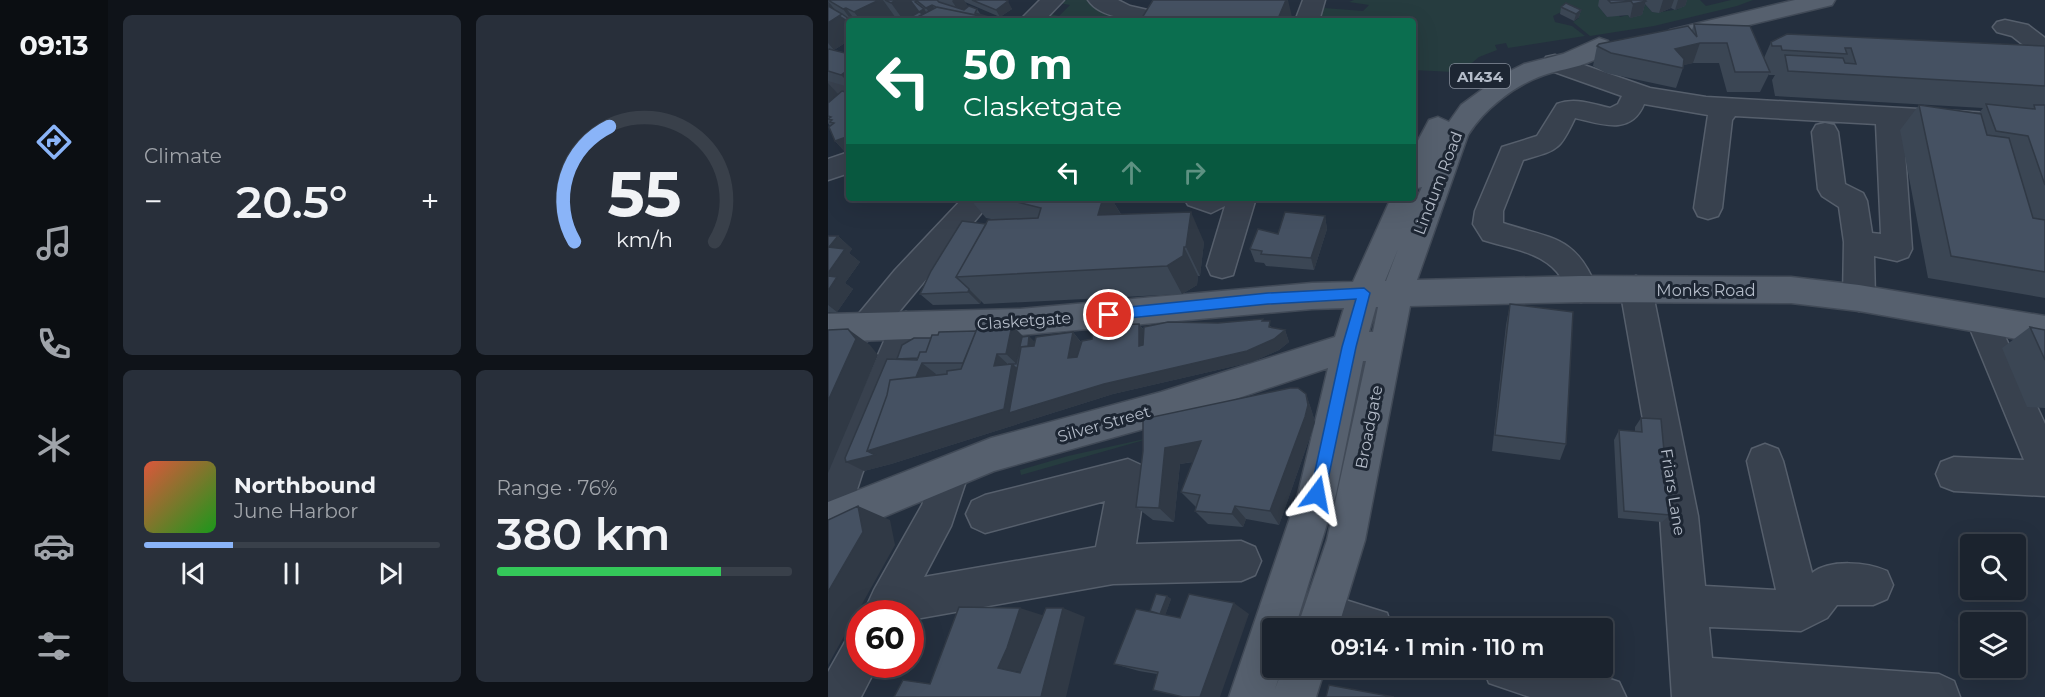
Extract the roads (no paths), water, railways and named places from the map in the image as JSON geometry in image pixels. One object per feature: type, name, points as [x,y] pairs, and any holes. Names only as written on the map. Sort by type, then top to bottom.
[{"type":"main road","points":[[1655,38],[1689,33],[1794,3],[1824,0]]},
{"type":"main road","name":"Lindum Road","points":[[1397,293],[1455,134],[1470,111],[1511,81],[1533,70],[1570,60],[1610,45],[1558,48],[1509,61],[1480,77],[1460,93],[1447,110],[1416,172]]},
{"type":"main road","name":"Lindum Road","points":[[1364,293],[1404,201]]},
{"type":"main road","name":"Monks Road","points":[[1364,293],[1581,289],[1791,290],[1859,298],[2045,330]]},
{"type":"main road","points":[[1277,618],[1317,494],[1349,347],[1364,293]]},
{"type":"main road","name":"Clasketgate","points":[[828,328],[1020,322],[1268,299],[1364,293]]},
{"type":"main road","points":[[1349,347],[1397,293]]},
{"type":"main road","name":"Broadgate","points":[[1321,618],[1346,540],[1397,293]]},
{"type":"main road","name":"Silver Street","points":[[829,521],[991,455],[1161,408],[1349,347],[1386,346]]},
{"type":"main road","points":[[1251,697],[1262,665]]},
{"type":"main road","points":[[1294,697],[1301,678]]},
{"type":"street","points":[[1099,0],[1123,11],[1157,13]]},
{"type":"street","points":[[1308,18],[1314,0]]},
{"type":"street","points":[[2005,27],[2020,30],[2045,50]]},
{"type":"street","points":[[1555,63],[1636,93],[1676,101],[1728,107],[2045,125]]},
{"type":"street","points":[[828,87],[846,93]]},
{"type":"street","points":[[1581,289],[1578,275],[1561,256],[1542,245],[1493,232],[1488,224],[1489,211],[1512,154],[1518,150],[1547,144],[1566,110],[1571,108],[1613,118],[1629,109],[1636,93]]},
{"type":"street","points":[[1708,208],[1719,118],[1728,107]]},
{"type":"street","points":[[1859,242],[1897,249],[1889,116]]},
{"type":"street","points":[[1825,132],[1832,189],[1853,201],[1859,242],[1859,298]]},
{"type":"street","points":[[867,327],[906,279],[977,201]]},
{"type":"street","points":[[1222,266],[1241,201]]},
{"type":"street","name":"Friars Lane","points":[[1636,289],[1679,516],[1693,688]]},
{"type":"street","points":[[1982,320],[2045,465]]},
{"type":"street","points":[[829,521],[844,474],[906,326]]},
{"type":"street","points":[[1765,461],[1801,611]]},
{"type":"street","points":[[890,600],[938,513],[951,472]]},
{"type":"street","points":[[1954,474],[2045,478]]},
{"type":"street","points":[[985,513],[1128,477],[1113,564]]},
{"type":"street","points":[[924,601],[1113,564],[1241,561]]},
{"type":"street","points":[[1687,606],[1801,611],[1813,604],[1827,585],[1873,585]]},
{"type":"street","points":[[838,697],[848,678]]},
{"type":"street","points":[[1538,678],[1604,697]]},
{"type":"street","points":[[1693,688],[1939,696]]}]
